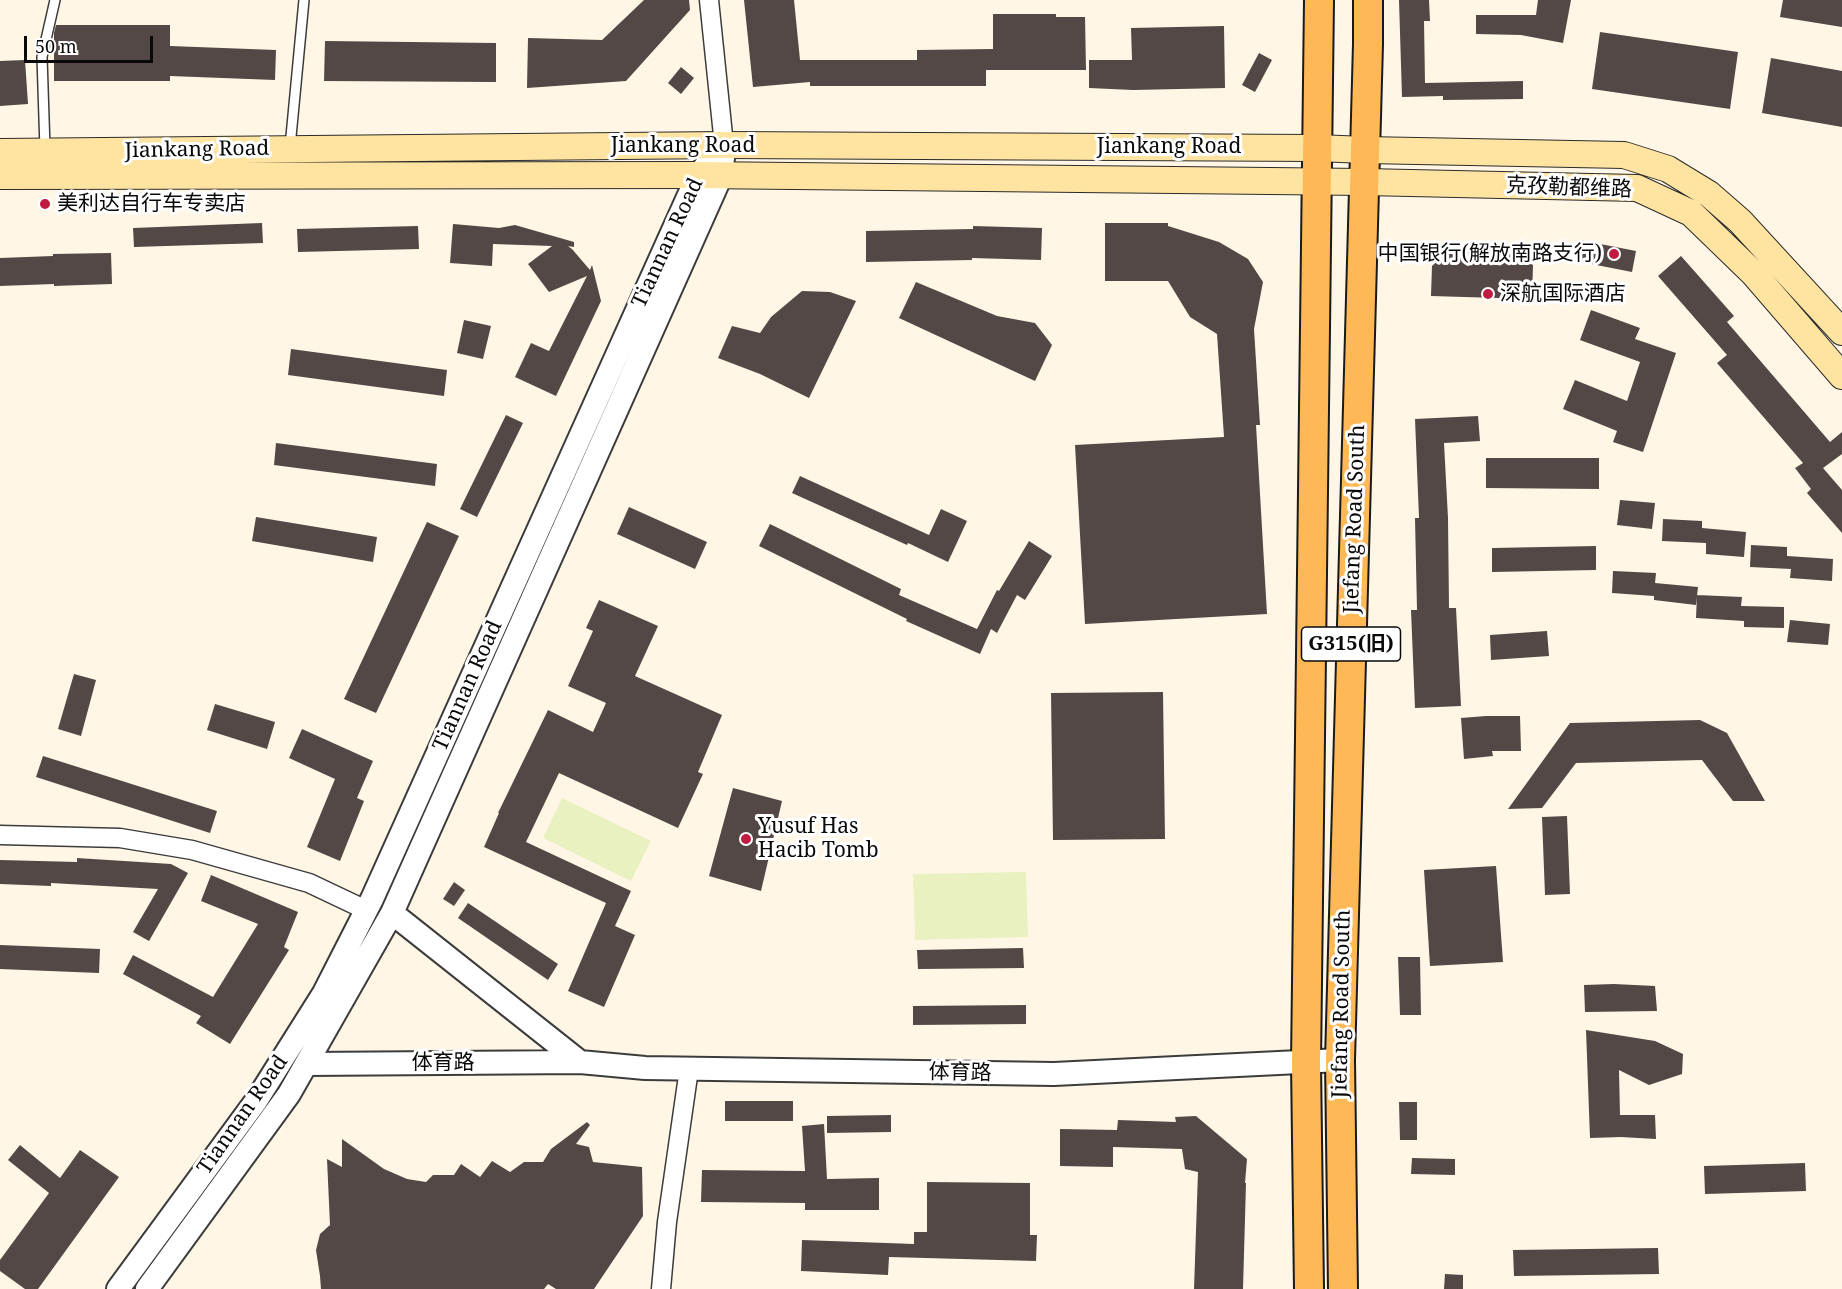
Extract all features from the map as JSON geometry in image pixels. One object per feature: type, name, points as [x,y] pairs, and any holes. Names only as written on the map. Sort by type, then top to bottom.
[{"type":"main road","name":"Jiefang Road South","points":[[1309,1289],[1306,1063],[1319,0]]},
{"type":"main road","name":"Jiefang Road South","points":[[1343,1289],[1340,1060],[1365,183],[1368,0]]},
{"type":"main road","name":"Jiankang Road","points":[[0,152],[724,145],[1365,150]]},
{"type":"main road","name":"克孜勒都维路","points":[[1365,150],[1624,155],[1668,169],[1709,194],[1740,221],[1842,332]]},
{"type":"main road","name":"Jiankang Road","points":[[0,176],[710,176],[1365,183]]},
{"type":"main road","name":"克孜勒都维路","points":[[1365,183],[1636,188],[1690,213],[1754,274],[1842,376]]},
{"type":"street","points":[[709,0],[724,145]]},
{"type":"street","name":"Tiannan Road","points":[[118,1289],[256,1101],[324,993],[366,910],[724,145]]},
{"type":"street","name":"Tiannan Road","points":[[147,1289],[289,1094],[392,913],[710,176]]},
{"type":"street","points":[[0,835],[120,838],[192,850],[309,883],[366,910]]},
{"type":"street","points":[[392,913],[580,1062]]},
{"type":"street","name":"体育路","points":[[306,1064],[580,1062],[645,1068],[1054,1074],[1340,1060]]},
{"type":"street","points":[[661,1289],[667,1222],[689,1069]]},
{"type":"lane","points":[[45,152],[42,57],[55,0]]},
{"type":"lane","points":[[290,149],[304,0]]},
{"type":"green space","points":[[562,798],[651,841],[631,881],[543,838]]},
{"type":"green space","points":[[1026,872],[1028,937],[915,940],[913,874]]},
{"type":"building","points":[[644,0],[689,0],[690,10],[626,81],[527,88],[528,38],[602,40]]},
{"type":"building","points":[[744,0],[794,0],[800,60],[917,60],[917,50],[993,49],[993,14],[1056,14],[1056,17],[1085,17],[1086,70],[986,70],[986,86],[810,86],[810,82],[753,87]]},
{"type":"building","points":[[1399,0],[1429,0],[1430,21],[1424,21],[1425,83],[1523,81],[1523,99],[1443,100],[1443,96],[1402,97]]},
{"type":"building","points":[[1538,0],[1571,0],[1563,43],[1521,35],[1476,34],[1476,15],[1536,15]]},
{"type":"building","points":[[1783,0],[1842,0],[1842,27],[1780,17]]},
{"type":"building","points":[[56,25],[170,25],[170,46],[276,50],[275,80],[170,76],[170,81],[54,81]]},
{"type":"building","points":[[1224,26],[1225,88],[1133,90],[1089,88],[1089,60],[1132,60],[1131,28]]},
{"type":"building","points":[[1600,32],[1738,52],[1730,109],[1592,89]]},
{"type":"building","points":[[325,41],[496,43],[496,82],[324,81]]},
{"type":"building","points":[[1259,53],[1272,60],[1255,92],[1242,85]]},
{"type":"building","points":[[1771,58],[1842,71],[1842,127],[1762,113]]},
{"type":"building","points":[[25,60],[28,104],[0,106],[0,61]]},
{"type":"building","points":[[681,67],[694,78],[681,94],[668,83]]},
{"type":"building","points":[[262,223],[263,243],[134,247],[133,228]]},
{"type":"building","points":[[1105,223],[1168,223],[1168,226],[1219,242],[1248,259],[1263,282],[1254,329],[1260,425],[1256,425],[1267,614],[1085,624],[1075,445],[1224,437],[1217,334],[1190,317],[1168,281],[1105,281]]},
{"type":"building","points":[[453,224],[499,228],[515,225],[574,242],[574,247],[568,246],[590,270],[592,265],[601,301],[556,396],[515,377],[531,343],[549,351],[587,276],[549,292],[528,264],[552,246],[493,244],[492,266],[450,263]]},
{"type":"building","points":[[418,226],[419,249],[298,252],[297,229]]},
{"type":"building","points":[[973,226],[1042,228],[1041,260],[972,258],[972,260],[866,262],[866,231],[973,229]]},
{"type":"building","points":[[1580,240],[1636,251],[1632,272],[1576,261]]},
{"type":"building","points":[[1477,243],[1511,254],[1533,265],[1532,299],[1431,296],[1432,266],[1452,247]]},
{"type":"building","points":[[111,253],[112,284],[0,286],[0,258]]},
{"type":"building","points":[[1681,256],[1734,316],[1727,322],[1830,442],[1842,432],[1842,454],[1823,468],[1842,490],[1842,533],[1807,493],[1811,489],[1795,468],[1803,463],[1717,363],[1727,355],[1658,276]]},
{"type":"building","points":[[916,282],[997,316],[1035,323],[1052,345],[1035,381],[899,318]]},
{"type":"building","points":[[802,291],[830,292],[856,301],[809,398],[760,374],[718,358],[732,326],[760,333],[771,317]]},
{"type":"building","points":[[1591,310],[1640,328],[1635,339],[1676,353],[1643,452],[1613,442],[1617,431],[1563,409],[1575,380],[1627,401],[1640,362],[1580,340]]},
{"type":"building","points":[[464,320],[491,326],[483,359],[457,353]]},
{"type":"building","points":[[291,349],[447,370],[444,396],[288,375]]},
{"type":"building","points":[[506,415],[523,423],[477,517],[460,509]]},
{"type":"building","points":[[1478,416],[1480,441],[1444,443],[1449,608],[1456,608],[1461,706],[1415,708],[1411,610],[1417,610],[1415,518],[1419,518],[1415,419]]},
{"type":"building","points":[[276,443],[437,464],[435,486],[274,465]]},
{"type":"building","points":[[1486,458],[1599,458],[1599,489],[1486,488]]},
{"type":"building","points":[[800,476],[929,535],[941,509],[967,521],[948,562],[792,493]]},
{"type":"building","points":[[1620,500],[1655,503],[1652,529],[1617,525]]},
{"type":"building","points":[[629,507],[707,542],[695,569],[617,534]]},
{"type":"building","points":[[256,517],[377,537],[373,562],[252,541]]},
{"type":"building","points":[[1663,519],[1702,521],[1702,528],[1746,532],[1744,557],[1706,554],[1706,543],[1662,541]]},
{"type":"building","points":[[427,522],[459,536],[376,713],[344,699]]},
{"type":"building","points":[[770,524],[901,589],[899,595],[977,629],[997,590],[999,591],[1029,541],[1052,556],[1025,600],[1017,595],[997,633],[991,629],[980,654],[906,621],[907,619],[759,546]]},
{"type":"building","points":[[1751,545],[1787,547],[1787,556],[1833,559],[1832,581],[1790,578],[1791,569],[1750,567]]},
{"type":"building","points":[[1596,546],[1596,570],[1492,572],[1492,548]]},
{"type":"building","points":[[1613,571],[1656,573],[1655,583],[1698,587],[1696,605],[1654,600],[1654,596],[1612,593]]},
{"type":"building","points":[[1697,595],[1742,597],[1741,606],[1784,607],[1784,628],[1744,627],[1744,621],[1696,618]]},
{"type":"building","points":[[599,600],[658,626],[635,676],[722,715],[698,772],[703,774],[678,828],[559,773],[526,842],[631,891],[615,926],[635,935],[604,1007],[568,991],[606,903],[484,847],[548,710],[593,732],[606,703],[568,686],[593,631],[586,628]]},
{"type":"building","points":[[1790,620],[1830,624],[1828,645],[1787,642]]},
{"type":"building","points":[[1547,631],[1549,656],[1491,660],[1490,635]]},
{"type":"building","points":[[74,674],[96,680],[81,736],[58,729]]},
{"type":"building","points":[[1163,692],[1165,839],[1053,840],[1051,693]]},
{"type":"building","points":[[215,704],[275,722],[267,749],[207,730]]},
{"type":"building","points":[[1520,716],[1521,751],[1492,751],[1493,756],[1464,759],[1461,718]]},
{"type":"building","points":[[1700,720],[1727,733],[1765,801],[1733,801],[1702,760],[1576,763],[1542,808],[1508,809],[1570,723]]},
{"type":"building","points":[[302,729],[373,761],[357,798],[364,801],[340,861],[307,847],[335,779],[289,758]]},
{"type":"building","points":[[43,756],[217,811],[210,833],[36,777]]},
{"type":"building","name":"Yusuf Has Hacib Tomb","points":[[733,788],[782,801],[761,891],[709,876]]},
{"type":"building","points":[[1567,816],[1570,894],[1545,895],[1542,817]]},
{"type":"building","points":[[77,858],[171,864],[188,873],[149,941],[133,932],[158,889],[51,883],[51,886],[0,884],[0,860],[77,862]]},
{"type":"building","points":[[1496,866],[1503,962],[1430,966],[1424,870]]},
{"type":"building","points":[[211,875],[298,912],[284,947],[289,950],[230,1044],[196,1023],[201,1016],[123,974],[133,955],[213,997],[258,924],[201,901]]},
{"type":"building","points":[[454,882],[465,890],[454,906],[443,899]]},
{"type":"building","points":[[468,903],[558,964],[548,980],[458,918]]},
{"type":"building","points":[[0,945],[100,949],[99,973],[0,969]]},
{"type":"building","points":[[1023,948],[1024,968],[918,969],[917,950]]},
{"type":"building","points":[[1398,957],[1420,957],[1421,1015],[1400,1015]]},
{"type":"building","points":[[1584,985],[1655,986],[1657,1011],[1585,1012]]},
{"type":"building","points":[[1026,1005],[1026,1024],[913,1025],[913,1006]]},
{"type":"building","points":[[1586,1030],[1655,1041],[1683,1054],[1682,1074],[1649,1085],[1619,1070],[1620,1115],[1655,1115],[1656,1139],[1590,1138]]},
{"type":"building","points":[[725,1101],[793,1101],[793,1121],[725,1121]]},
{"type":"building","points":[[1399,1102],[1417,1102],[1417,1140],[1400,1140]]},
{"type":"building","points":[[891,1115],[891,1132],[827,1133],[827,1116]]},
{"type":"building","points":[[1196,1116],[1247,1159],[1243,1289],[1194,1289],[1198,1172],[1185,1169],[1182,1149],[1113,1147],[1113,1167],[1060,1166],[1060,1129],[1117,1130],[1118,1120],[1176,1122],[1175,1117]]},
{"type":"building","points":[[587,1122],[590,1125],[576,1144],[589,1147],[593,1162],[642,1167],[643,1216],[594,1289],[556,1289],[548,1284],[544,1289],[321,1289],[316,1250],[320,1234],[330,1225],[327,1159],[342,1167],[342,1139],[384,1169],[407,1179],[426,1182],[433,1175],[454,1175],[461,1164],[480,1177],[492,1161],[510,1172],[524,1162],[543,1162],[551,1149]]},
{"type":"building","points":[[824,1124],[827,1179],[879,1178],[879,1210],[805,1210],[805,1203],[701,1202],[702,1170],[805,1171],[802,1126]]},
{"type":"building","points":[[20,1145],[60,1178],[80,1150],[119,1177],[38,1289],[25,1289],[0,1271],[0,1260],[49,1193],[8,1160]]},
{"type":"building","points":[[1412,1158],[1455,1159],[1455,1175],[1411,1174]]},
{"type":"building","points":[[1805,1163],[1806,1191],[1705,1194],[1704,1166]]},
{"type":"building","points":[[927,1182],[1030,1183],[1030,1235],[1037,1235],[1036,1261],[889,1257],[888,1275],[801,1271],[802,1240],[914,1244],[914,1232],[927,1232]]},
{"type":"building","points":[[1658,1248],[1659,1274],[1514,1276],[1513,1250]]},
{"type":"building","points":[[1445,1274],[1463,1275],[1463,1289],[1444,1289]]},
{"type":"place","name":"美利达自行车专卖店","points":[[45,204]]},
{"type":"place","name":"中国银行(解放南路支行)","points":[[1614,254]]},
{"type":"place","name":"深航国际酒店","points":[[1488,294]]},
{"type":"place","name":"Yusuf Has Hacib Tomb","points":[[746,839]]}]
